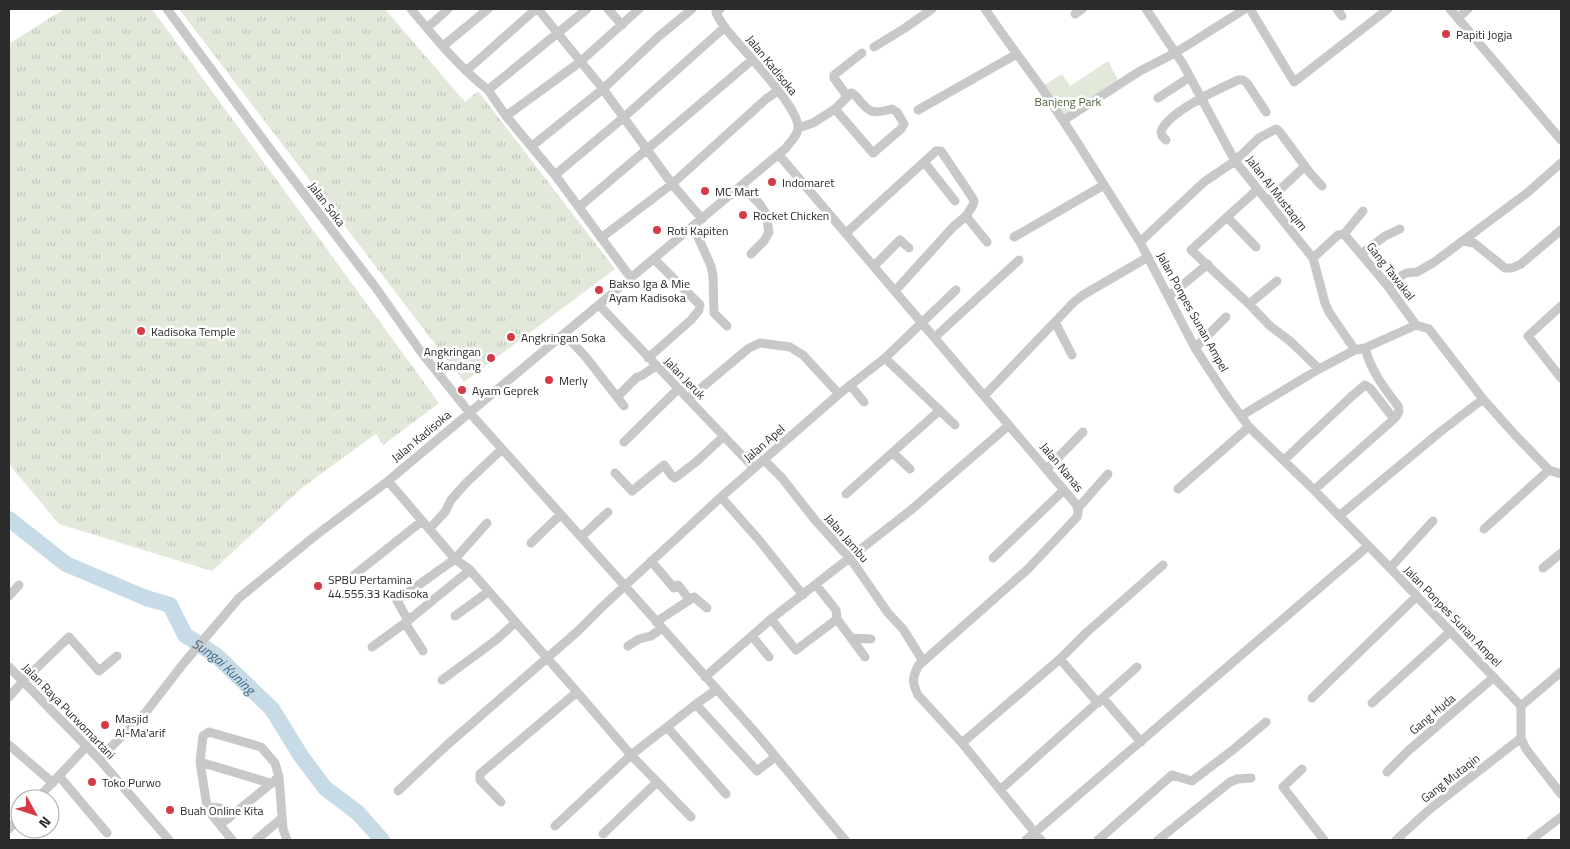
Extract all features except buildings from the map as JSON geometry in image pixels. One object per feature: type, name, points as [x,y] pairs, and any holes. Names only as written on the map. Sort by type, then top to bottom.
[{"type":"street","name":"Jalan Soka","points":[[167,9],[270,149],[376,288],[421,352],[469,412],[501,450],[625,585],[845,840]]},
{"type":"street","points":[[411,9],[466,71],[488,90],[506,116],[555,175],[631,278]]},
{"type":"street","points":[[427,28],[448,9]]},
{"type":"street","points":[[443,46],[488,9]]},
{"type":"street","points":[[466,71],[537,9],[603,89],[672,184],[702,218]]},
{"type":"street","points":[[488,90],[587,9]]},
{"type":"street","points":[[608,9],[622,25]]},
{"type":"street","points":[[506,116],[580,62],[639,9]]},
{"type":"street","points":[[532,146],[603,89],[658,37],[692,9]]},
{"type":"street","points":[[874,47],[932,9]]},
{"type":"street","name":"Jalan Ponpes Sunan Ampel","points":[[985,9],[1064,120],[1140,242],[1195,348],[1249,427],[1314,490],[1521,706]]},
{"type":"street","name":"Jalan Al Mustaqim","points":[[1146,9],[1167,38],[1190,77],[1235,161],[1313,258],[1329,312],[1355,350]]},
{"type":"street","points":[[1064,120],[1140,71],[1175,53],[1245,9]]},
{"type":"street","points":[[1250,9],[1294,82],[1388,9]]},
{"type":"street","points":[[1450,9],[1561,140]]},
{"type":"street","points":[[1458,18],[1468,9]]},
{"type":"street","name":"Jalan Kadisoka","points":[[99,759],[146,712],[183,664],[239,598],[315,536],[388,481],[779,155],[794,137],[798,128],[797,120],[791,108],[725,27],[716,10]]},
{"type":"street","points":[[555,175],[623,118],[725,27]]},
{"type":"street","points":[[847,96],[834,76],[862,53]]},
{"type":"street","points":[[918,110],[1017,54]]},
{"type":"street","points":[[579,207],[752,60]]},
{"type":"street","points":[[1158,98],[1190,77]]},
{"type":"street","points":[[1166,140],[1161,132],[1166,122],[1201,97],[1238,80],[1243,80],[1247,83],[1266,112]]},
{"type":"street","points":[[601,238],[672,184],[778,90]]},
{"type":"street","points":[[798,128],[813,123],[835,110],[850,93],[855,94],[866,109],[872,112],[892,109],[897,112],[904,124],[901,129],[873,154],[835,110]]},
{"type":"street","points":[[1140,242],[1204,182],[1235,161],[1259,138],[1276,129],[1322,186]]},
{"type":"street","points":[[846,233],[936,151],[941,151],[974,201],[974,205],[966,216],[953,227],[895,291]]},
{"type":"street","name":"Jalan Nanas","points":[[779,155],[1009,424],[1078,508],[1077,517],[1028,569],[923,661],[918,666],[913,677],[914,687],[918,695],[962,743],[1038,837]]},
{"type":"street","points":[[924,162],[955,201]]},
{"type":"street","points":[[1387,285],[1406,272],[1417,272],[1433,264],[1527,193],[1561,163]]},
{"type":"street","points":[[1268,201],[1305,166]]},
{"type":"street","points":[[1014,237],[1104,185]]},
{"type":"street","points":[[741,186],[759,203],[766,214],[769,232],[764,241],[751,254]]},
{"type":"street","points":[[1258,189],[1191,250],[1208,264],[1269,325],[1290,341],[1319,369]]},
{"type":"street","points":[[1313,258],[1338,235],[1344,234],[1363,211]]},
{"type":"street","points":[[966,216],[987,242]]},
{"type":"street","points":[[1228,217],[1256,247]]},
{"type":"street","points":[[693,226],[711,266],[714,313],[727,326]]},
{"type":"street","points":[[1362,254],[1385,236],[1400,229]]},
{"type":"street","points":[[1463,241],[1474,243],[1505,268],[1512,268],[1521,264],[1561,230]]},
{"type":"street","name":"Gang Tawakal","points":[[1344,234],[1387,285],[1416,325]]},
{"type":"street","points":[[874,266],[900,240],[909,248]]},
{"type":"street","points":[[984,396],[1074,302],[1148,257]]},
{"type":"street","points":[[648,358],[691,320],[700,308],[654,259]]},
{"type":"street","points":[[935,338],[1018,260]]},
{"type":"street","points":[[1169,296],[1208,264]]},
{"type":"street","points":[[1249,304],[1277,280]]},
{"type":"street","name":"Jalan Apel","points":[[398,791],[447,745],[578,631],[721,497],[839,394],[885,358],[956,290]]},
{"type":"street","name":"Jalan Jeruk","points":[[599,305],[754,468]]},
{"type":"street","points":[[1561,306],[1528,336],[1558,365],[1561,378]]},
{"type":"street","points":[[1195,348],[1226,317]]},
{"type":"street","points":[[1055,322],[1072,355]]},
{"type":"street","points":[[1241,416],[1319,369],[1355,350],[1365,348],[1416,325],[1429,329],[1483,399],[1516,436],[1549,470],[1561,474]]},
{"type":"street","points":[[564,334],[585,356],[624,406]]},
{"type":"street","points":[[688,399],[749,348],[760,343],[790,347],[803,355],[839,394]]},
{"type":"street","points":[[1314,490],[1394,419],[1400,410],[1377,378],[1370,365],[1365,348]]},
{"type":"street","points":[[885,358],[955,425]]},
{"type":"street","points":[[617,397],[637,377],[656,366]]},
{"type":"street","points":[[850,385],[864,402]]},
{"type":"street","points":[[1284,460],[1365,386],[1370,388],[1394,419]]},
{"type":"street","points":[[624,442],[678,389]]},
{"type":"street","points":[[1339,516],[1440,432],[1483,399]]},
{"type":"street","points":[[846,494],[940,410]]},
{"type":"street","points":[[705,677],[771,619],[911,510],[1009,424]]},
{"type":"street","points":[[1178,489],[1249,427]]},
{"type":"street","points":[[1047,469],[1083,432]]},
{"type":"street","points":[[615,472],[632,491],[664,465],[675,478],[696,462],[724,436]]},
{"type":"street","points":[[430,528],[445,512],[451,500],[466,482],[501,450]]},
{"type":"street","points":[[893,453],[910,469]]},
{"type":"street","name":"Jalan Jambu","points":[[764,460],[782,478],[815,520],[850,558],[923,661]]},
{"type":"street","points":[[1484,529],[1549,470]]},
{"type":"street","points":[[1078,508],[1108,474]]},
{"type":"street","points":[[388,481],[455,559],[470,570],[631,755],[691,817]]},
{"type":"street","points":[[993,558],[1064,490]]},
{"type":"street","points":[[721,497],[759,540],[803,595]]},
{"type":"street","points":[[581,537],[608,512]]},
{"type":"street","points":[[530,543],[560,515]]},
{"type":"street","points":[[353,576],[422,521]]},
{"type":"street","points":[[1390,568],[1433,521]]},
{"type":"street","points":[[423,652],[406,622],[397,601],[455,559],[487,523]]},
{"type":"street","points":[[1026,840],[1038,837],[1141,742],[1368,546]]},
{"type":"street","points":[[1543,568],[1561,553]]},
{"type":"street","points":[[651,561],[674,588],[678,585],[689,599]]},
{"type":"street","points":[[962,743],[1060,659],[1162,565]]},
{"type":"street","points":[[372,647],[470,570]]},
{"type":"street","points":[[9,596],[19,585]]},
{"type":"street","points":[[816,585],[836,610],[837,619],[865,657]]},
{"type":"street","points":[[455,616],[488,592]]},
{"type":"street","points":[[628,646],[639,639],[651,636],[659,625],[689,599],[694,597],[707,608]]},
{"type":"street","points":[[1312,698],[1416,597]]},
{"type":"street","points":[[771,619],[796,650],[837,619]]},
{"type":"street","points":[[442,680],[496,640],[515,623]]},
{"type":"street","points":[[1372,703],[1450,632]]},
{"type":"street","points":[[752,636],[770,657]]},
{"type":"street","points":[[9,697],[69,637],[99,671],[117,656]]},
{"type":"street","points":[[852,638],[871,638]]},
{"type":"street","points":[[1060,659],[1141,742]]},
{"type":"street","name":"Jalan Raya Purwomartani","points":[[9,667],[87,746],[169,840]]},
{"type":"street","points":[[1000,790],[1137,667]]},
{"type":"street","points":[[1561,672],[1521,706],[1521,738],[1526,749],[1561,794]]},
{"type":"street","name":"Gang Huda","points":[[1386,772],[1494,677]]},
{"type":"street","points":[[555,826],[631,755],[716,690]]},
{"type":"street","points":[[501,802],[480,780],[480,774],[577,692]]},
{"type":"street","points":[[696,704],[757,772],[775,757]]},
{"type":"street","points":[[1098,840],[1172,775],[1192,781],[1266,722]]},
{"type":"street","points":[[667,727],[726,794]]},
{"type":"street","points":[[232,840],[207,806],[200,762],[203,736],[206,733],[212,732],[263,748],[275,763],[279,777],[283,829],[287,840]]},
{"type":"street","name":"Gang Mutaqin","points":[[1396,840],[1430,809],[1521,738]]},
{"type":"street","points":[[9,745],[56,780],[106,833]]},
{"type":"street","points":[[47,789],[87,746]]},
{"type":"street","points":[[200,762],[270,783]]},
{"type":"street","points":[[1302,769],[1283,787],[1324,840]]},
{"type":"street","points":[[220,825],[279,777]]},
{"type":"street","points":[[1158,840],[1230,782],[1251,778]]},
{"type":"street","points":[[603,834],[657,782]]},
{"type":"street","points":[[207,806],[225,809],[229,818]]},
{"type":"street","points":[[1531,840],[1561,817]]},
{"type":"street","points":[[256,840],[282,818]]},
{"type":"green space","points":[[64,9],[152,9],[439,403],[383,445],[376,434],[303,487],[212,571],[59,524],[9,464],[9,44]]},
{"type":"green space","points":[[179,9],[385,9],[465,102],[478,91],[615,269],[464,382]]},
{"type":"green space","name":"Banjeng Park","points":[[1108,61],[1120,84],[1064,120],[1041,87],[1062,74],[1070,86]]},
{"type":"waterway","name":"Sungai Kuning","points":[[9,519],[66,564],[146,598],[170,605],[185,635],[217,656],[272,709],[301,756],[325,788],[358,813],[382,840]]},
{"type":"place","name":"Papiti Jogja","points":[[1446,34]]},
{"type":"place","name":"Indomaret","points":[[772,182]]},
{"type":"place","name":"MC Mart","points":[[705,191]]},
{"type":"place","name":"Rocket Chicken","points":[[743,215]]},
{"type":"place","name":"Roti Kapiten","points":[[657,230]]},
{"type":"place","name":"Bakso Iga & Mie Ayam Kadisoka","points":[[599,290]]},
{"type":"place","name":"Kadisoka Temple","points":[[141,331]]},
{"type":"place","name":"Angkringan Soka","points":[[511,337]]},
{"type":"place","name":"Angkringan Kandang","points":[[491,358]]},
{"type":"place","name":"Merly","points":[[549,380]]},
{"type":"place","name":"Ayam Geprek","points":[[462,390]]},
{"type":"place","name":"SPBU Pertamina 44.555.33 Kadisoka","points":[[318,586]]},
{"type":"place","name":"Masjid Al-Ma'arif","points":[[105,725]]},
{"type":"place","name":"Toko Purwo","points":[[92,782]]},
{"type":"place","name":"Buah Online Kita","points":[[170,810]]}]
